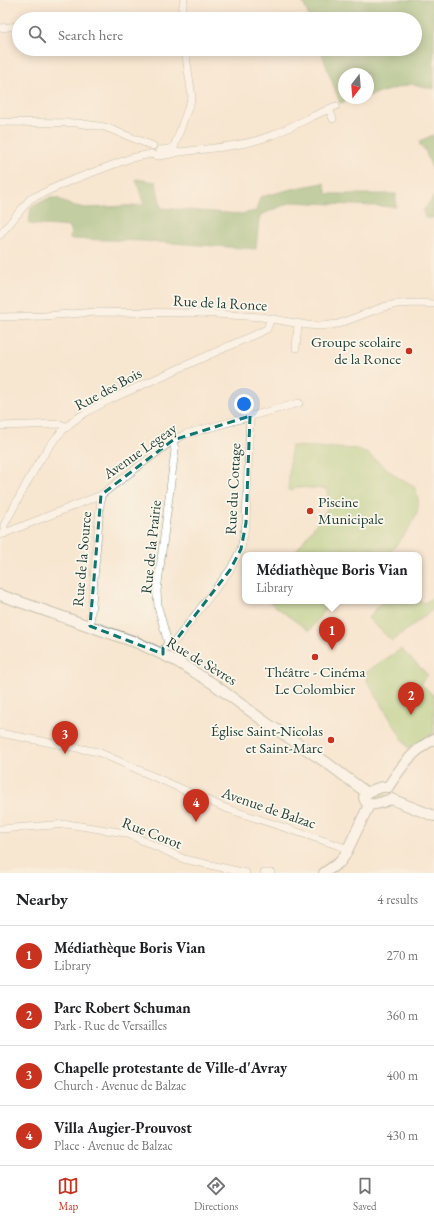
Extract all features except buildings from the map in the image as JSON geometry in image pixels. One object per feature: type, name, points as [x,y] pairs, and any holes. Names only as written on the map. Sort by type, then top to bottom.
[{"type":"main road","name":"Rue de Sèvres","points":[[0,595],[138,643],[191,669],[268,724],[321,759],[367,793]]},
{"type":"main road","points":[[388,787],[412,754],[424,744],[434,739]]},
{"type":"main road","points":[[369,805],[364,801],[364,797],[367,793],[384,786],[388,787]]},
{"type":"main road","points":[[388,787],[391,792],[390,799]]},
{"type":"main road","points":[[324,873],[340,862],[349,849],[369,805],[390,799],[434,816]]},
{"type":"street","points":[[181,12],[184,0]]},
{"type":"street","points":[[0,28],[12,27]]},
{"type":"street","points":[[0,234],[30,199],[67,182],[131,158],[156,153],[174,147],[192,97],[185,56]]},
{"type":"street","points":[[0,122],[77,123],[105,127],[153,146],[150,149],[156,153],[180,152],[221,148],[269,136],[336,106]]},
{"type":"street","points":[[329,109],[333,119]]},
{"type":"street","points":[[174,147],[180,152]]},
{"type":"street","name":"Rue de la Ronce","points":[[0,317],[44,316],[95,312],[218,314],[271,318],[298,324],[328,326],[338,324],[383,307],[397,304],[434,304]]},
{"type":"street","name":"Rue des Bois","points":[[2,535],[4,525],[44,454],[67,427],[78,418],[100,404],[267,329],[271,318]]},
{"type":"street","points":[[296,348],[298,324]]},
{"type":"street","name":"Avenue Legeay","points":[[2,535],[101,495],[173,440],[192,432],[299,403]]},
{"type":"street","name":"Rue du Cottage","points":[[163,654],[168,650],[168,643],[176,640],[230,570],[241,549],[246,523],[250,416]]},
{"type":"street","points":[[0,426],[60,424],[67,427]]},
{"type":"street","name":"Rue de la Prairie","points":[[168,643],[158,607],[157,591],[176,450],[173,440]]},
{"type":"street","name":"Rue de la Source","points":[[90,626],[101,495]]},
{"type":"street","name":"Avenue de Balzac","points":[[0,733],[98,752],[224,808],[349,849]]},
{"type":"street","name":"Rue Corot","points":[[0,829],[67,824],[126,834],[184,859],[246,873]]},
{"type":"street","points":[[264,873],[271,873]]},
{"type":"highlighted area","points":[[250,416],[246,523],[241,549],[230,570],[176,640],[163,648],[163,654],[90,626],[101,495],[173,440]]},
{"type":"green space","points":[[302,0],[434,0],[434,89],[411,84],[374,94],[374,68],[338,68],[338,98],[323,56],[422,56],[422,12],[307,12]]},
{"type":"green space","points":[[433,135],[434,174],[425,150],[420,146],[420,141]]},
{"type":"green space","points":[[136,179],[156,182],[161,208],[240,214],[256,211],[260,197],[324,183],[327,194],[396,194],[396,207],[292,202],[265,213],[259,219],[256,249],[143,241],[70,239],[71,227],[29,224],[31,207],[49,198],[57,198],[70,205],[86,208],[144,205]]},
{"type":"green space","points":[[434,196],[434,218],[425,218],[423,211]]},
{"type":"green space","points":[[291,446],[357,449],[368,454],[400,479],[413,485],[418,498],[418,507],[413,522],[390,552],[295,552],[326,511],[328,503],[327,489],[295,487],[294,490],[288,490]]},
{"type":"green space","points":[[434,597],[434,609],[392,641],[368,618],[380,604],[422,604],[422,602],[424,603]]},
{"type":"green space","points":[[272,604],[329,604],[309,631]]},
{"type":"green space","points":[[401,649],[428,675],[421,684],[434,696],[434,733],[408,748],[366,679],[367,671]]},
{"type":"green space","points":[[384,791],[387,794],[385,796],[370,801],[369,797]]},
{"type":"place","name":"Groupe scolaire de la Ronce","points":[[409,351]]},
{"type":"place","name":"Piscine Municipale","points":[[310,511]]},
{"type":"place","name":"Médiathèque Boris Vian","points":[[332,650]]},
{"type":"place","name":"Théâtre - Cinéma Le Colombier","points":[[315,657]]},
{"type":"place","name":"Parc Robert Schuman","points":[[411,715]]},
{"type":"place","name":"Église Saint-Nicolas et Saint-Marc","points":[[331,740]]},
{"type":"place","name":"Chapelle protestante de Ville-d'Avray","points":[[65,754]]},
{"type":"place","name":"Villa Augier-Prouvost","points":[[196,822]]}]
